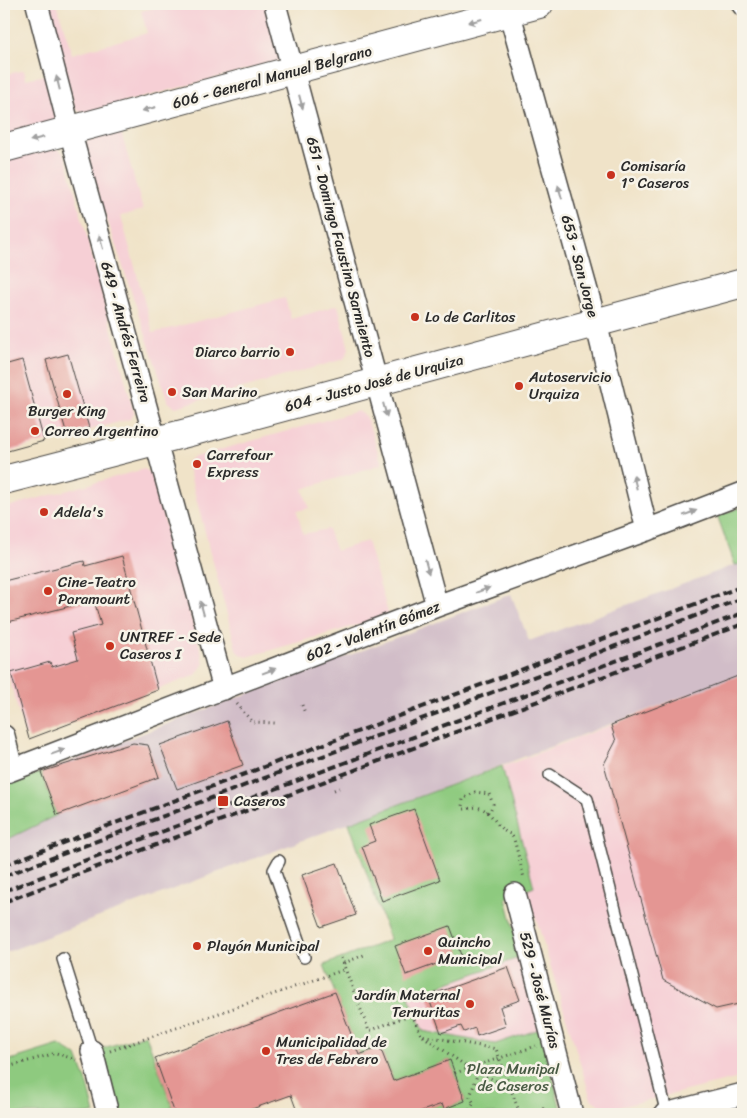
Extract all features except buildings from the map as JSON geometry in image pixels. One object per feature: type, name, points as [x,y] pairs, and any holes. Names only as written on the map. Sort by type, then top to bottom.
[{"type":"main road","name":"606 - General Manuel Belgrano","points":[[4,148],[293,71],[508,8],[539,4]]},
{"type":"main road","name":"604 - Justo José de Urquiza","points":[[4,480],[743,283]]},
{"type":"street","name":"649 - Andrés Ferreira","points":[[37,4],[70,131],[224,689]]},
{"type":"street","name":"651 - Domingo Faustino Sarmiento","points":[[275,4],[437,606]]},
{"type":"street","name":"653 - San Jorge","points":[[508,8],[596,323],[647,530]]},
{"type":"street","name":"602 - Valentín Gómez","points":[[8,771],[437,606],[647,530],[740,494]]},
{"type":"street","points":[[4,736],[8,771]]},
{"type":"street","name":"529 - José Murías","points":[[515,894],[572,1114]]},
{"type":"street","points":[[93,1054],[108,1114]]},
{"type":"street","points":[[666,1114],[743,1094]]},
{"type":"lane","points":[[550,775],[587,799],[666,1114]]},
{"type":"lane","points":[[279,861],[274,870],[304,957]]},
{"type":"lane","points":[[63,959],[93,1054]]},
{"type":"path","points":[[224,689],[252,722],[275,723]]},
{"type":"path","points":[[302,705],[305,713]]},
{"type":"path","points":[[334,790],[339,788]]},
{"type":"path","points":[[487,812],[493,804],[489,794],[475,792],[463,799],[464,808],[475,807],[487,812],[505,833],[511,834],[514,839],[527,886],[514,890],[515,894]]},
{"type":"path","points":[[344,963],[364,955]]},
{"type":"path","points":[[342,958],[369,1031],[412,1014],[421,1035],[469,1068],[510,1088]]},
{"type":"path","points":[[4,1068],[56,1053],[79,1061],[93,1054],[346,969]]},
{"type":"path","points":[[421,1035],[496,1049],[521,1114],[543,1109],[544,1114]]},
{"type":"path","points":[[455,1073],[553,1040]]},
{"type":"path","points":[[467,1114],[474,1103],[470,1097],[478,1072]]},
{"type":"shaded area","points":[[46,4],[57,4],[72,54],[147,33],[141,11],[170,4],[270,4],[284,49],[278,61],[85,113],[75,109]]},
{"type":"shaded area","points":[[24,70],[26,79],[46,75],[57,121],[4,141],[4,75]]},
{"type":"shaded area","points":[[119,125],[143,210],[121,216],[153,333],[285,298],[291,319],[338,305],[349,349],[344,359],[176,407],[168,402],[85,153],[85,144],[92,135]]},
{"type":"shaded area","points":[[56,148],[66,158],[134,413],[130,419],[4,453],[4,158]]},
{"type":"shaded area","points":[[358,411],[366,416],[382,464],[303,489],[309,508],[297,511],[303,534],[328,529],[336,551],[367,541],[389,616],[247,657],[237,652],[187,464],[191,458]]},
{"type":"shaded area","points":[[144,469],[151,473],[204,663],[196,675],[30,738],[25,734],[4,661],[4,508]]},
{"type":"shaded area","points":[[743,564],[743,674],[4,953],[4,841],[57,815],[41,772],[511,594],[529,641],[735,565]]},
{"type":"shaded area","points":[[743,674],[743,1077],[607,1110],[591,1099],[527,889],[534,887],[502,767]]},
{"type":"shaded area","points":[[521,957],[540,1029],[495,1044],[422,1031],[408,997]]},
{"type":"green space","points":[[743,507],[743,564],[735,565],[717,515]]},
{"type":"green space","name":"Plaza Munipal de Caseros","points":[[502,766],[534,887],[506,898],[521,957],[409,997],[423,1031],[495,1044],[540,1029],[562,1114],[413,1114],[442,1104],[444,1109],[465,1101],[450,1060],[393,1081],[380,1047],[359,1055],[324,965],[390,940],[349,823]]},
{"type":"green space","points":[[41,772],[57,815],[4,841],[4,785]]},
{"type":"green space","points":[[146,1035],[175,1114],[116,1114],[97,1050]]},
{"type":"green space","points":[[59,1045],[77,1056],[88,1085],[95,1114],[4,1114],[4,1062]]},
{"type":"railway","points":[[4,865],[743,586]]},
{"type":"railway","points":[[4,876],[743,598]]},
{"type":"railway","points":[[4,891],[743,613]]},
{"type":"railway","points":[[4,902],[743,624]]},
{"type":"place","name":"Comisaría 1° Caseros","points":[[611,175]]},
{"type":"place","name":"Lo de Carlitos","points":[[415,317]]},
{"type":"place","name":"Diarco barrio","points":[[290,352]]},
{"type":"place","name":"Autoservicio Urquiza","points":[[519,386]]},
{"type":"place","name":"San Marino","points":[[172,392]]},
{"type":"place","name":"Burger King","points":[[67,394]]},
{"type":"place","name":"Correo Argentino","points":[[35,431]]},
{"type":"place","name":"Carrefour Express","points":[[197,464]]},
{"type":"place","name":"Adela's","points":[[44,512]]},
{"type":"place","name":"Cine-Teatro Paramount","points":[[48,591]]},
{"type":"place","name":"UNTREF - Sede Caseros I","points":[[110,646]]},
{"type":"place","name":"Caseros","points":[[223,801]]},
{"type":"place","name":"Playón Municipal","points":[[197,946]]},
{"type":"place","name":"Quincho Municipal","points":[[428,951]]},
{"type":"place","name":"Jardín Maternal Ternuritas","points":[[470,1004]]},
{"type":"place","name":"Municipalidad de Tres de Febrero","points":[[266,1051]]}]
